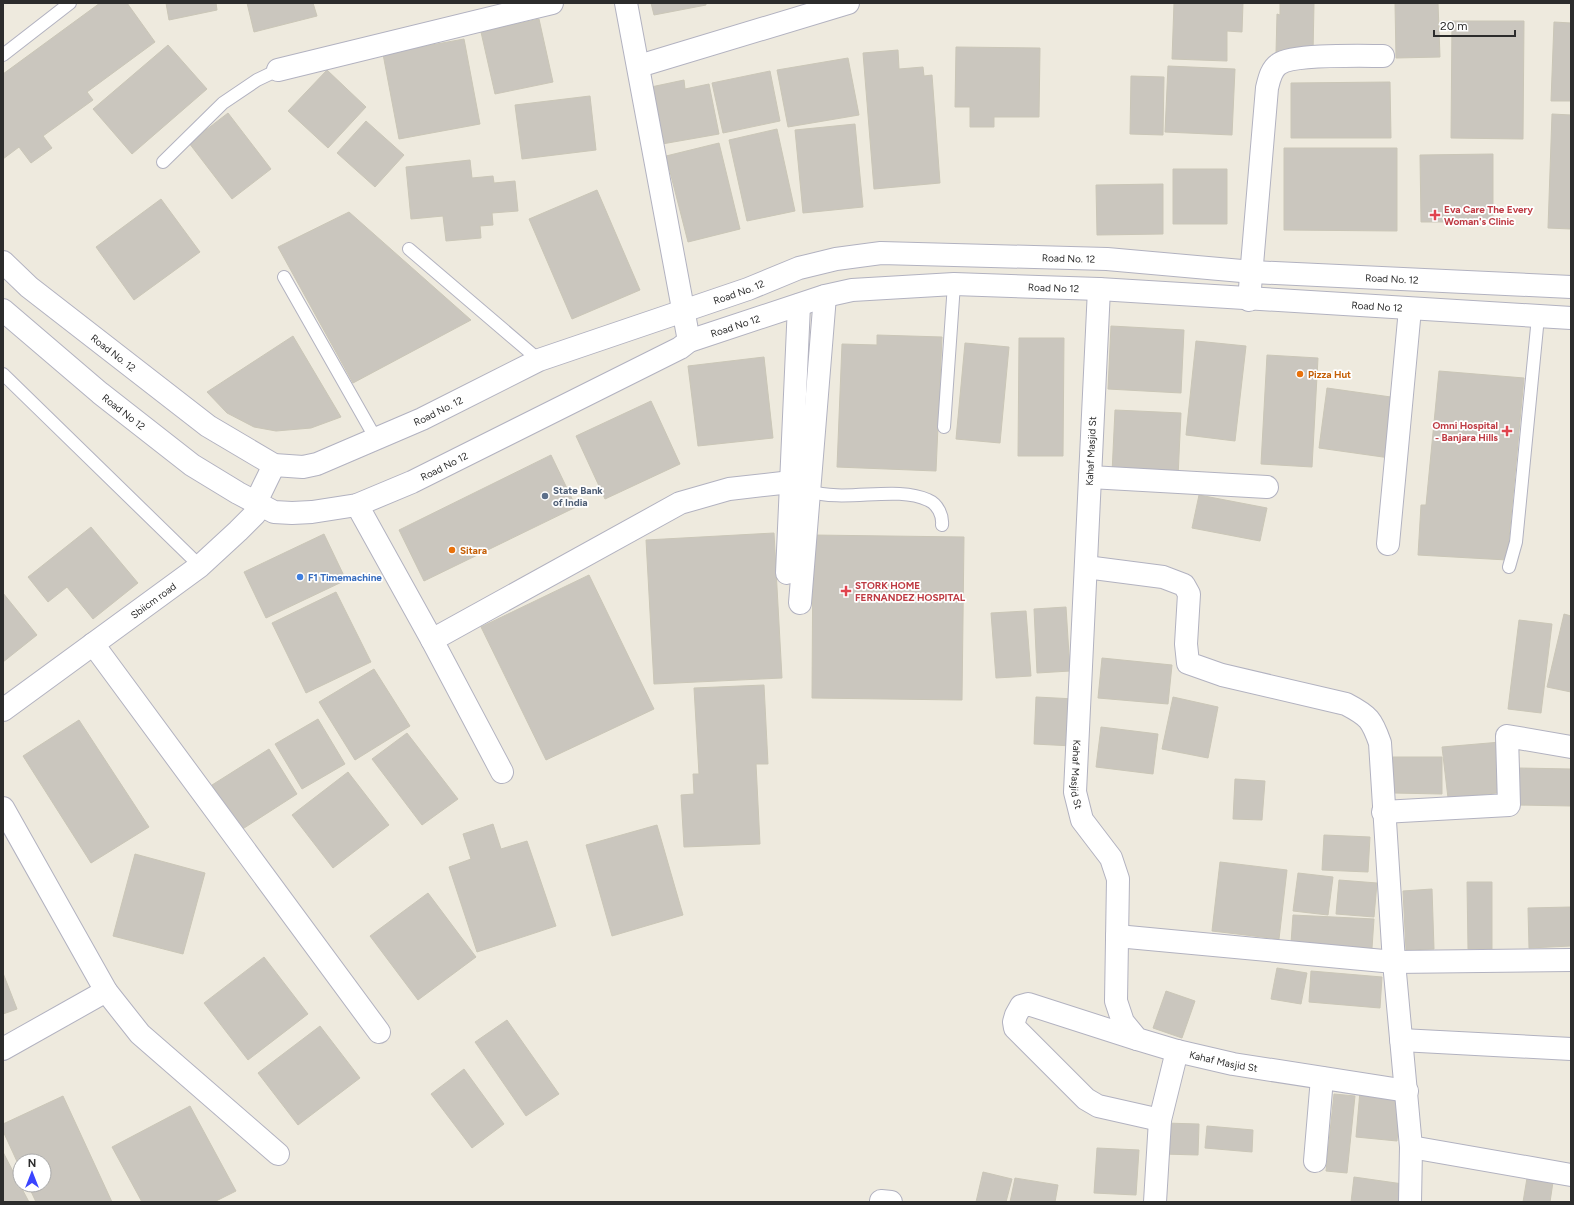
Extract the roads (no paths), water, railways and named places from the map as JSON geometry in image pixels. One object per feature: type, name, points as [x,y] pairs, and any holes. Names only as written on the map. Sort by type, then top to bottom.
[{"type":"street","points":[[278,70],[552,3]]},
{"type":"street","points":[[626,3],[639,66],[682,312],[689,341]]},
{"type":"street","points":[[639,66],[848,3]]},
{"type":"street","points":[[1249,300],[1253,272],[1267,88],[1271,74],[1278,64],[1292,58],[1383,56]]},
{"type":"street","name":"Road No. 12","points":[[3,262],[29,287],[208,426],[274,465],[303,467],[317,464],[422,419],[539,360],[748,289],[799,268],[836,259],[881,253],[1107,259],[1253,272],[1571,287]]},
{"type":"street","name":"Road No 12","points":[[3,310],[100,393],[192,465],[274,512],[292,513],[312,512],[357,505],[412,482],[680,348],[689,341],[825,296],[852,290],[954,284],[1099,289],[1249,300],[1571,318]]},
{"type":"street","name":"Kahaf Masjid St","points":[[1099,289],[1075,792],[1082,820],[1111,858],[1118,879],[1116,1001],[1123,1022],[1137,1039],[1177,1052],[1233,1064],[1407,1091]]},
{"type":"street","points":[[787,573],[825,296]]},
{"type":"street","points":[[799,305],[800,603]]},
{"type":"street","points":[[1388,544],[1410,309]]},
{"type":"street","name":"Sbiicm road","points":[[3,710],[200,566],[255,514],[256,502],[274,465]]},
{"type":"street","points":[[1090,477],[1267,487]]},
{"type":"street","points":[[432,640],[680,504],[729,489],[800,487]]},
{"type":"street","points":[[357,505],[432,640],[502,772]]},
{"type":"street","points":[[1086,568],[1163,577],[1184,585],[1189,594],[1186,644],[1188,663],[1222,675],[1346,704],[1364,713],[1374,725],[1380,743],[1383,812],[1394,962],[1407,1091],[1411,1147],[1410,1202]]},
{"type":"street","points":[[93,644],[379,1032]]},
{"type":"street","points":[[1383,812],[1509,805],[1507,736],[1571,747]]},
{"type":"street","points":[[3,808],[106,992],[140,1034],[278,1154]]},
{"type":"street","points":[[1117,936],[1394,962],[1571,960]]},
{"type":"street","points":[[3,1049],[106,992]]},
{"type":"street","points":[[1137,1039],[1028,1004],[1021,1006],[1014,1022],[1015,1028],[1086,1099],[1098,1106],[1160,1120]]},
{"type":"street","points":[[1401,1040],[1571,1049]]},
{"type":"street","points":[[1155,1202],[1160,1120],[1177,1052]]},
{"type":"street","points":[[1315,1161],[1322,1078]]},
{"type":"street","points":[[1411,1147],[1571,1175]]},
{"type":"lane","points":[[3,55],[70,3]]},
{"type":"lane","points":[[163,162],[223,103],[257,80],[278,70]]},
{"type":"lane","points":[[409,249],[539,360]]},
{"type":"lane","points":[[284,277],[376,438]]},
{"type":"lane","points":[[944,427],[954,284]]},
{"type":"lane","points":[[1509,567],[1516,542],[1538,317]]},
{"type":"lane","points":[[3,374],[200,566]]},
{"type":"lane","points":[[800,487],[820,494],[902,495],[928,500],[939,511],[942,519],[942,525]]},
{"type":"place","name":"Eva Care The Every Woman's Clinic","points":[[1435,215]]},
{"type":"place","name":"Pizza Hut","points":[[1300,374]]},
{"type":"place","name":"Omni Hospital - Banjara Hills","points":[[1507,431]]},
{"type":"place","name":"State Bank of India","points":[[545,496]]},
{"type":"place","name":"Sitara","points":[[452,550]]},
{"type":"place","name":"F1 Timemachine","points":[[300,577]]},
{"type":"place","name":"STORK HOME FERNANDEZ HOSPITAL","points":[[846,591]]}]
